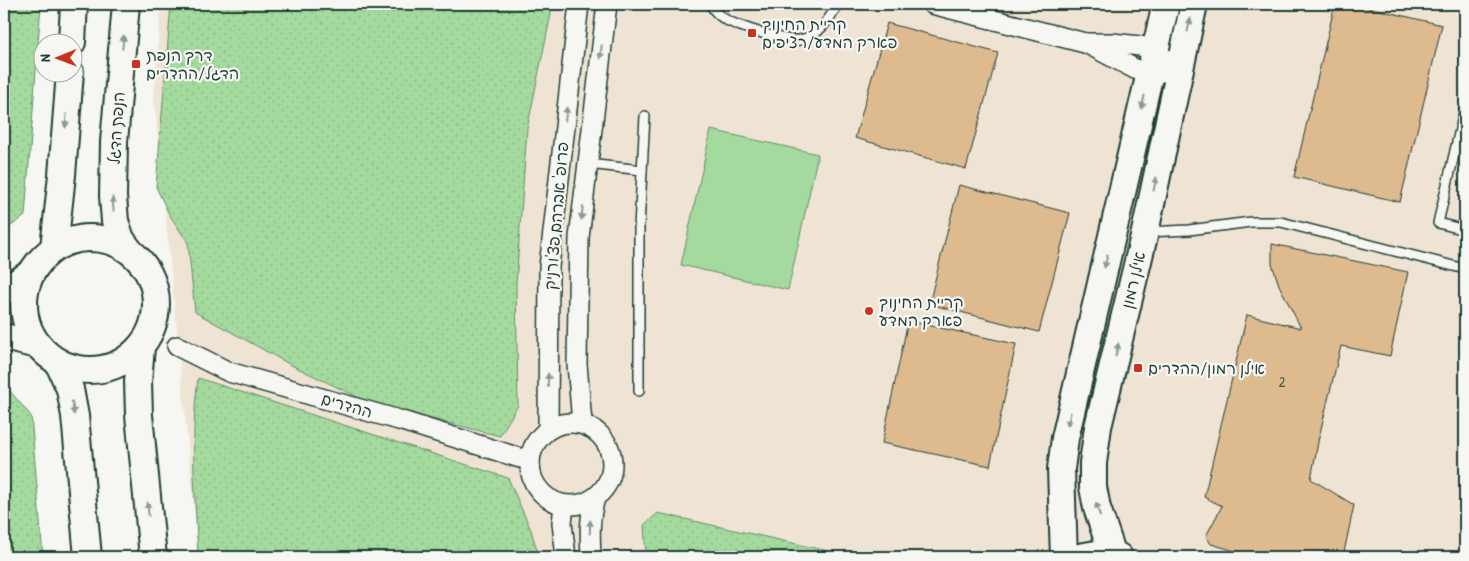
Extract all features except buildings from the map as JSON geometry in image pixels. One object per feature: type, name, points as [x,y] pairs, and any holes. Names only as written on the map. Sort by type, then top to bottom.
[{"type":"main road","points":[[73,32],[74,4]]},
{"type":"main road","name":"הנפת הדגל","points":[[126,4],[114,142],[113,196],[115,221],[122,239],[129,250]]},
{"type":"main road","name":"אילן רמון","points":[[1064,557],[1061,469],[1064,438],[1166,4]]},
{"type":"main road","name":"אילן רמון","points":[[1116,556],[1097,508],[1093,487],[1093,463],[1098,427],[1145,232],[1178,69],[1194,4]]},
{"type":"main road","points":[[54,248],[69,82]]},
{"type":"main road","points":[[92,237],[104,239],[117,243],[129,250],[148,270],[156,297],[156,312],[141,347],[132,356],[113,366],[92,370],[70,367],[58,362],[38,345],[28,326],[24,304],[31,273],[41,259],[54,248],[78,238],[92,237]]},
{"type":"main road","points":[[4,291],[31,273]]},
{"type":"main road","points":[[4,337],[38,345]]},
{"type":"main road","points":[[141,347],[138,382],[139,415],[153,557]]},
{"type":"main road","points":[[58,362],[70,389],[75,416],[88,557]]},
{"type":"main road","points":[[1079,557],[1096,554],[1116,556]]},
{"type":"street","name":"פרופ' אברהם פצ'ורניק","points":[[548,429],[549,267],[579,4]]},
{"type":"street","name":"פרופ' אברהם פצ'ורניק","points":[[582,424],[577,364],[579,238],[607,4]]},
{"type":"street","points":[[932,4],[1085,43],[1126,44],[1153,62],[1178,69]]},
{"type":"street","name":"ההדרים","points":[[177,346],[229,372],[399,420],[520,458]]},
{"type":"street","points":[[592,557],[590,514],[595,498],[606,486],[611,474],[610,448],[603,437],[594,429],[582,424],[570,422],[558,424],[548,429],[538,438],[532,448],[530,472],[535,484],[542,494],[552,501],[564,505],[580,504],[595,498]]},
{"type":"street","points":[[564,505],[562,523],[566,557]]},
{"type":"lane","points":[[710,4],[722,18],[787,40],[801,40],[815,33],[830,17],[838,4]]},
{"type":"lane","points":[[1465,108],[1438,223],[1465,230]]},
{"type":"lane","points":[[639,391],[638,227],[645,116]]},
{"type":"lane","points":[[588,164],[642,170]]},
{"type":"lane","points":[[1145,232],[1189,230],[1251,222],[1281,222],[1465,269]]},
{"type":"shaded area","points":[[161,4],[1465,4],[1465,557],[199,557],[154,98]]},
{"type":"green space","points":[[5,4],[41,4],[39,32],[32,32],[32,82],[35,82],[25,216],[4,231]]},
{"type":"green space","points":[[171,4],[551,4],[551,14],[527,129],[516,284],[518,405],[500,436],[372,404],[289,364],[195,312],[188,243],[169,214],[156,187]]},
{"type":"green space","points":[[711,130],[818,154],[788,290],[681,265]]},
{"type":"green space","points":[[198,378],[508,478],[531,530],[539,557],[198,557],[194,423]]},
{"type":"green space","points":[[4,384],[31,416],[43,557],[4,557]]},
{"type":"green space","points":[[658,513],[855,557],[646,557],[644,525]]},
{"type":"place","name":"קריית החינוך פארק המדע/רציפים","points":[[752,33]]},
{"type":"place","name":"דרך הנפת הדגל/ההדרים","points":[[136,64]]},
{"type":"place","name":"קריית החינוך פארק המדע","points":[[869,311]]},
{"type":"place","name":"אילן רמון/ההדרים","points":[[1138,368]]}]
